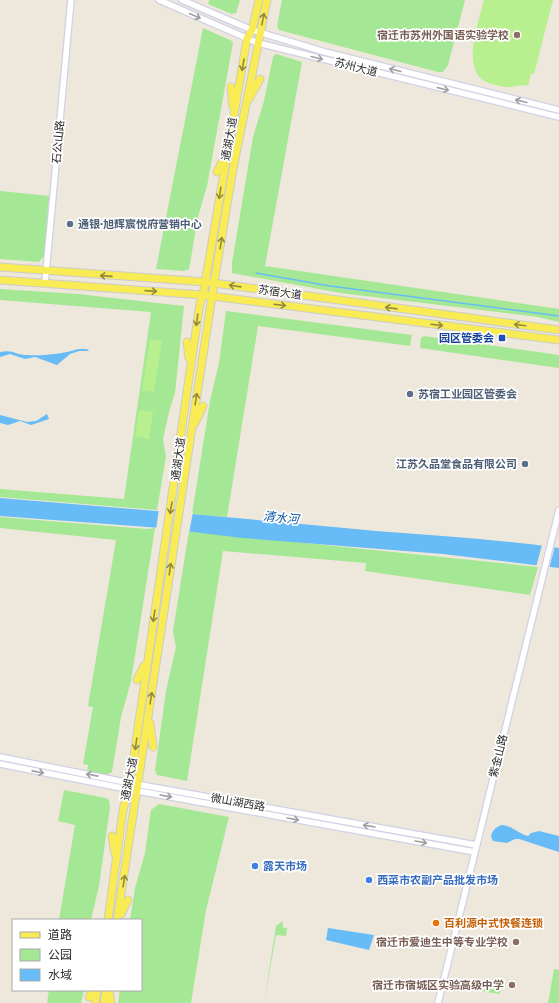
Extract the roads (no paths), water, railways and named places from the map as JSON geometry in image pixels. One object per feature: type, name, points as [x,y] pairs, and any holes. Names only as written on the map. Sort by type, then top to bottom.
[{"type":"main road","name":"通湖大道","points":[[108,919],[175,480],[200,303],[206,282],[247,39],[252,30],[258,0]]},
{"type":"main road","name":"通湖大道","points":[[118,919],[214,283],[233,169],[267,0]]},
{"type":"main road","points":[[246,104],[260,79]]},
{"type":"main road","points":[[231,87],[234,114]]},
{"type":"main road","points":[[217,172],[227,152]]},
{"type":"main road","name":"苏宿大道","points":[[0,267],[206,282],[559,330]]},
{"type":"main road","name":"苏宿大道","points":[[0,280],[203,295],[559,340]]},
{"type":"main road","points":[[187,342],[190,367]]},
{"type":"main road","points":[[191,433],[203,406]]},
{"type":"main road","points":[[137,680],[148,659]]},
{"type":"main road","points":[[148,715],[153,746]]},
{"type":"main road","points":[[112,836],[116,860]]},
{"type":"main road","points":[[118,919],[128,900]]},
{"type":"main road","points":[[95,1003],[97,991]]},
{"type":"main road","points":[[104,1003],[108,991]]},
{"type":"main road","points":[[108,991],[111,1003]]},
{"type":"street","name":"石公山路","points":[[45,283],[71,0]]},
{"type":"street","name":"苏州大道","points":[[159,0],[258,43],[559,117]]},
{"type":"street","name":"苏州大道","points":[[182,0],[260,33],[332,54],[559,110]]},
{"type":"street","name":"紫金山路","points":[[438,1003],[559,510]]},
{"type":"street","name":"微山湖西路","points":[[0,757],[138,788],[475,852]]},
{"type":"street","name":"微山湖西路","points":[[0,764],[129,786]]},
{"type":"street","name":"微山湖西路","points":[[138,788],[476,845]]},
{"type":"water","points":[[87,349],[89,351],[79,351],[70,354],[57,365],[35,357],[25,359],[10,354],[0,357],[0,352],[4,351],[23,355],[40,355]]},
{"type":"water","points":[[47,414],[49,419],[31,425],[20,421],[8,425],[0,423],[0,415],[27,422],[36,421]]},
{"type":"water","points":[[0,498],[536,545],[559,548],[559,568],[443,554],[242,538],[161,528],[0,516]]},
{"type":"water","points":[[502,825],[528,836],[531,833],[539,831],[559,836],[559,852],[519,839],[515,839],[507,843],[493,841],[491,837],[492,832]]},
{"type":"water","points":[[328,928],[374,935],[369,950],[326,940]]},
{"type":"waterway","points":[[256,273],[330,286],[559,316]]},
{"type":"place","name":"宿迁市苏州外国语实验学校","points":[[517,35]]},
{"type":"place","name":"通银·旭辉宸悦府营销中心","points":[[70,224]]},
{"type":"place","name":"园区管委会","points":[[502,338]]},
{"type":"place","name":"苏宿工业园区管委会","points":[[410,394]]},
{"type":"place","name":"江苏久品堂食品有限公司","points":[[525,464]]},
{"type":"place","name":"露天市场","points":[[255,866]]},
{"type":"place","name":"西菜市农副产品批发市场","points":[[369,880]]},
{"type":"place","name":"百利源中式快餐连锁","points":[[436,923]]},
{"type":"place","name":"宿迁市爱迪生中等专业学校","points":[[516,942]]},
{"type":"place","name":"宿迁市宿城区实验高级中学","points":[[512,985]]},
{"type":"water label","name":"清水河","points":[[281,518]]}]
